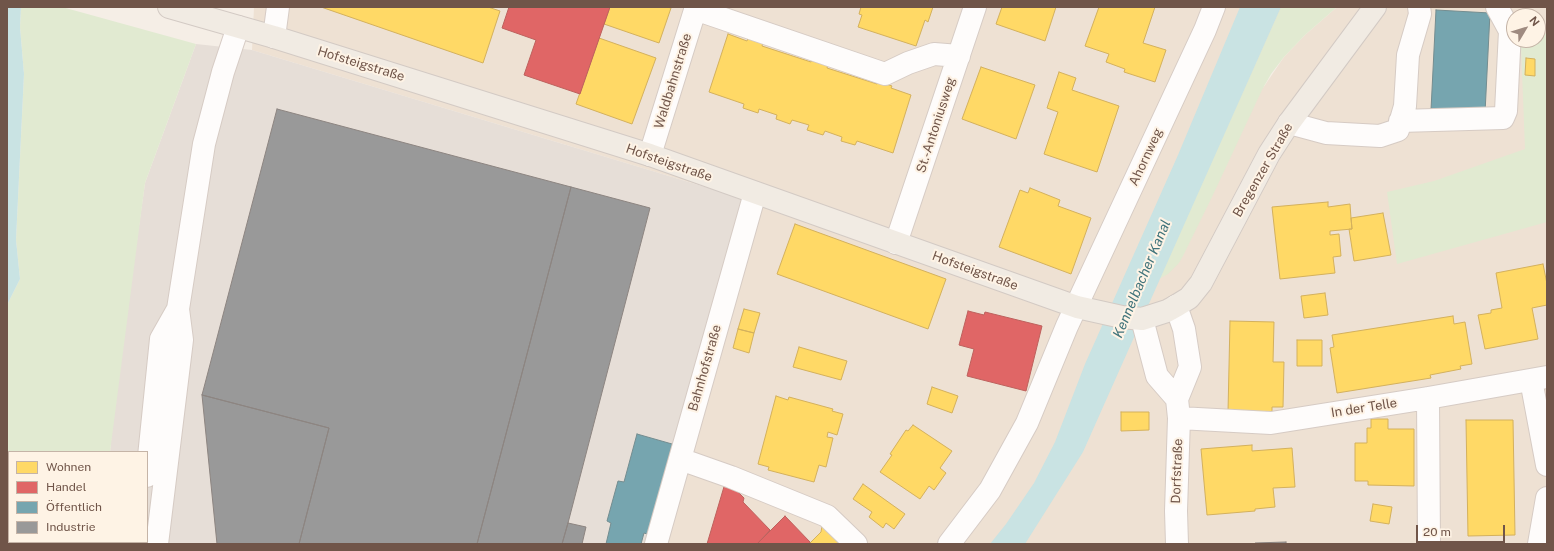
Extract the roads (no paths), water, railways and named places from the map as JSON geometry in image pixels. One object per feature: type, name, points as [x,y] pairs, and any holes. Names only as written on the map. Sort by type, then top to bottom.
[{"type":"main road","name":"Hofsteigstraße","points":[[168,7],[274,37],[650,155],[1077,307],[1122,317],[1142,319],[1171,308]]},
{"type":"main road","name":"Bregenzer Straße","points":[[1171,308],[1189,298],[1201,284],[1268,154],[1289,123],[1375,7]]},
{"type":"street","points":[[274,37],[278,7]]},
{"type":"street","name":"St.-Antoniusweg","points":[[896,243],[975,7]]},
{"type":"street","name":"Ahornweg","points":[[949,544],[990,490],[1027,423],[1077,307],[1205,30],[1214,7]]},
{"type":"street","points":[[1289,123],[1326,133],[1380,136],[1398,130],[1405,106],[1408,55],[1420,14],[1419,7]]},
{"type":"street","points":[[1400,121],[1502,118],[1506,111],[1510,31],[1497,7]]},
{"type":"street","points":[[696,8],[885,74],[908,63],[934,54],[959,56]]},
{"type":"street","name":"Waldbahnstraße","points":[[650,155],[696,8]]},
{"type":"street","points":[[157,544],[182,340],[178,309],[204,144],[223,72],[238,27]]},
{"type":"street","name":"Bahnhofstraße","points":[[656,544],[755,193]]},
{"type":"street","name":"Dorfstraße","points":[[1171,308],[1184,329],[1190,367],[1178,409],[1176,511],[1177,544]]},
{"type":"street","points":[[148,466],[161,339],[178,309]]},
{"type":"street","points":[[1142,319],[1157,376],[1178,409]]},
{"type":"street","points":[[1539,378],[1547,465]]},
{"type":"street","name":"In der Telle","points":[[1178,409],[1271,422],[1428,398],[1539,378]]},
{"type":"street","points":[[1428,398],[1429,544]]},
{"type":"street","points":[[680,459],[731,477],[827,516],[856,544]]},
{"type":"street","points":[[1539,544],[1547,498]]},
{"type":"water","points":[[7,7],[21,7],[20,27],[24,74],[16,240],[20,279],[7,305]]},
{"type":"water","name":"Kennelbacher Kanal","points":[[1240,7],[1281,7],[1083,452],[1025,544],[990,544],[1006,524],[1034,483],[1055,442],[1085,364],[1178,155]]}]
